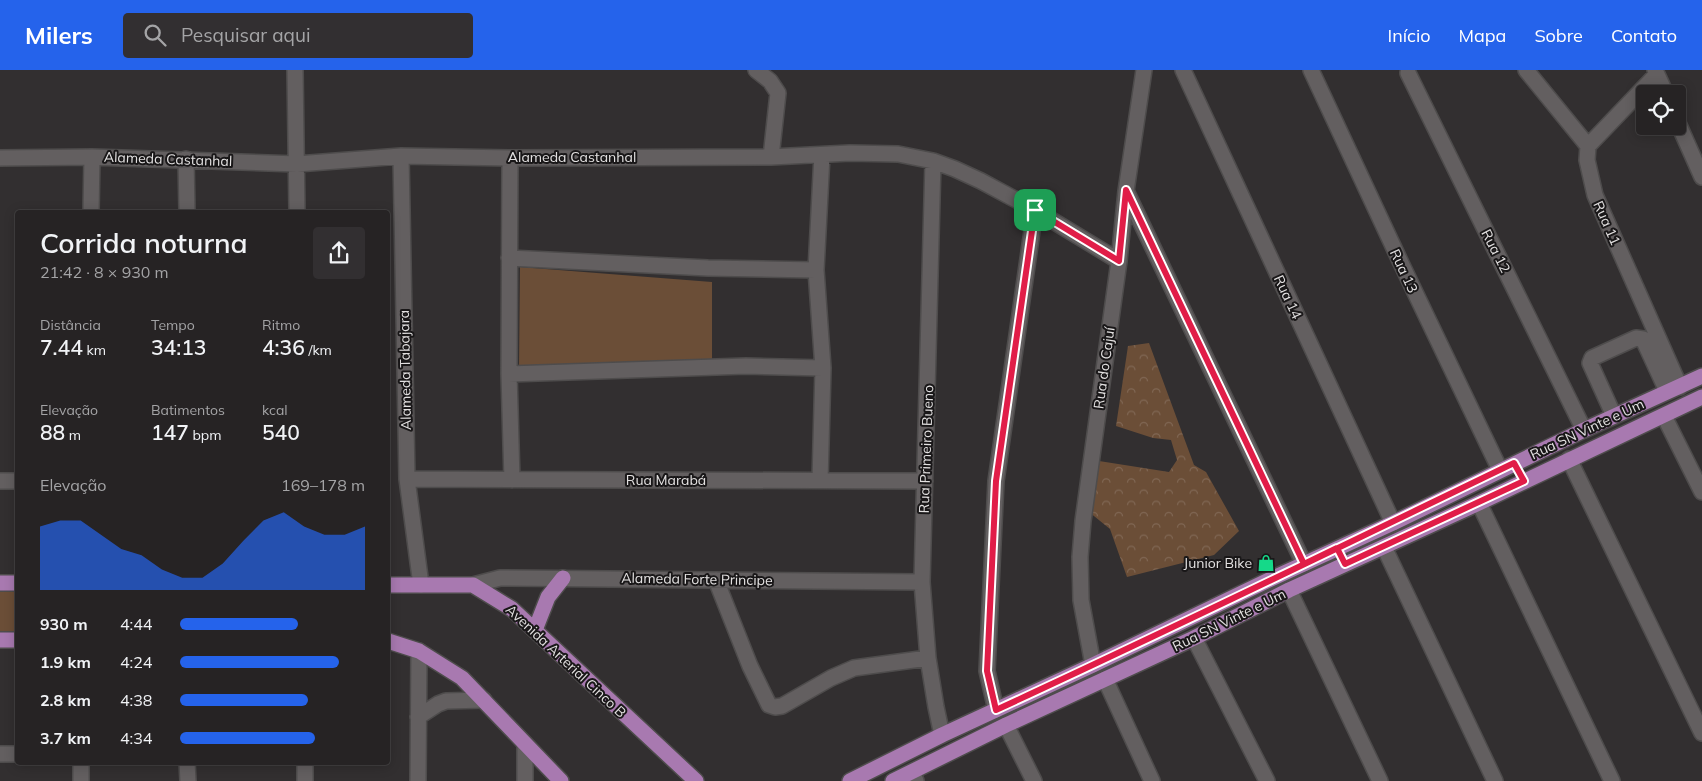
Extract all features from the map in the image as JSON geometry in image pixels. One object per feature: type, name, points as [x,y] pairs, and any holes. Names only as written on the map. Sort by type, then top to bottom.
[{"type":"main road","name":"Rua SN Vinte e Um","points":[[850,781],[964,724],[1093,665],[1393,523],[1514,463],[1702,376]]},
{"type":"main road","name":"Rua SN Vinte e Um","points":[[893,781],[914,776],[972,742],[1006,725],[1702,397]]},
{"type":"main road","points":[[1514,463],[1524,481]]},
{"type":"main road","points":[[1337,548],[1345,564]]},
{"type":"main road","points":[[535,630],[548,597],[563,578]]},
{"type":"main road","points":[[0,583],[15,583]]},
{"type":"main road","name":"Avenida Arterial Cinco B","points":[[390,585],[473,585],[512,608],[696,781]]},
{"type":"main road","points":[[0,640],[15,640]]},
{"type":"main road","points":[[390,642],[419,651],[462,678],[561,781]]},
{"type":"main road","points":[[964,724],[972,742]]},
{"type":"street","points":[[295,70],[297,210]]},
{"type":"street","points":[[756,70],[770,81],[778,94],[771,156]]},
{"type":"street","name":"Rua do Cajuí","points":[[1093,665],[1081,600],[1080,557],[1082,521],[1144,70]]},
{"type":"street","name":"Rua 14","points":[[1183,70],[1393,523]]},
{"type":"street","name":"Rua 13","points":[[1311,70],[1500,470]]},
{"type":"street","points":[[1526,70],[1588,146],[1655,73],[1661,85]]},
{"type":"street","name":"Rua 12","points":[[1408,73],[1584,430]]},
{"type":"street","points":[[1683,135],[1702,177]]},
{"type":"street","name":"Rua 11","points":[[1588,146],[1587,160],[1594,195],[1674,389]]},
{"type":"street","name":"Alameda Castanhal","points":[[0,158],[92,157],[297,164],[402,156],[510,158],[898,154],[933,161],[981,181],[1035,210],[1119,261]]},
{"type":"street","points":[[820,481],[823,368],[816,270],[822,155]]},
{"type":"street","name":"Alameda Tabajara","points":[[402,156],[407,479],[421,584]]},
{"type":"street","points":[[91,210],[92,157]]},
{"type":"street","points":[[510,158],[512,480]]},
{"type":"street","points":[[186,159],[187,210]]},
{"type":"street","name":"Rua Primeiro Bueno","points":[[933,161],[922,582],[928,658],[942,735]]},
{"type":"street","points":[[1126,190],[1304,564]]},
{"type":"street","points":[[996,710],[987,671],[996,481],[1035,210]]},
{"type":"street","points":[[510,258],[708,268],[816,270]]},
{"type":"street","points":[[1614,416],[1590,363],[1592,358],[1636,338],[1642,339],[1674,389]]},
{"type":"street","points":[[510,374],[746,366],[823,368]]},
{"type":"street","points":[[1664,416],[1702,492]]},
{"type":"street","points":[[1569,459],[1702,732]]},
{"type":"street","name":"Rua Marabá","points":[[407,479],[925,481]]},
{"type":"street","points":[[0,481],[15,481]]},
{"type":"street","points":[[1479,503],[1612,781]]},
{"type":"street","points":[[1384,547],[1495,781]]},
{"type":"street","name":"Alameda Forte Principe","points":[[473,585],[500,578],[922,582]]},
{"type":"street","points":[[716,580],[750,666],[770,706],[782,706],[831,678],[854,668],[928,658]]},
{"type":"street","points":[[1289,590],[1380,781]]},
{"type":"street","points":[[1194,638],[1266,781]]},
{"type":"street","points":[[418,781],[419,651]]},
{"type":"street","points":[[1105,679],[1152,781]]},
{"type":"street","points":[[418,716],[446,701],[484,700]]},
{"type":"street","points":[[1006,725],[1034,781]]},
{"type":"street","points":[[525,744],[525,781]]},
{"type":"street","points":[[0,754],[15,754]]},
{"type":"street","points":[[81,765],[81,781]]},
{"type":"street","points":[[188,765],[188,781]]},
{"type":"street","points":[[305,765],[305,781]]},
{"type":"green space","points":[[520,267],[712,282],[712,364],[519,369]]},
{"type":"green space","points":[[1149,343],[1194,465],[1206,472],[1239,531],[1214,555],[1127,577],[1110,529],[1089,512],[1099,461],[1169,472],[1177,460],[1171,440],[1153,438],[1116,426],[1128,346]]},
{"type":"green space","points":[[0,583],[15,583],[15,640],[0,640]]},
{"type":"place","name":"Junior Bike","points":[[1266,563]]},
{"type":"route","points":[[1035,210],[996,481],[987,671],[996,710],[1271,579],[1304,564],[1337,548],[1393,523],[1514,463],[1524,481],[1345,564],[1337,548],[1304,564],[1126,190],[1119,261],[1035,210]]}]
